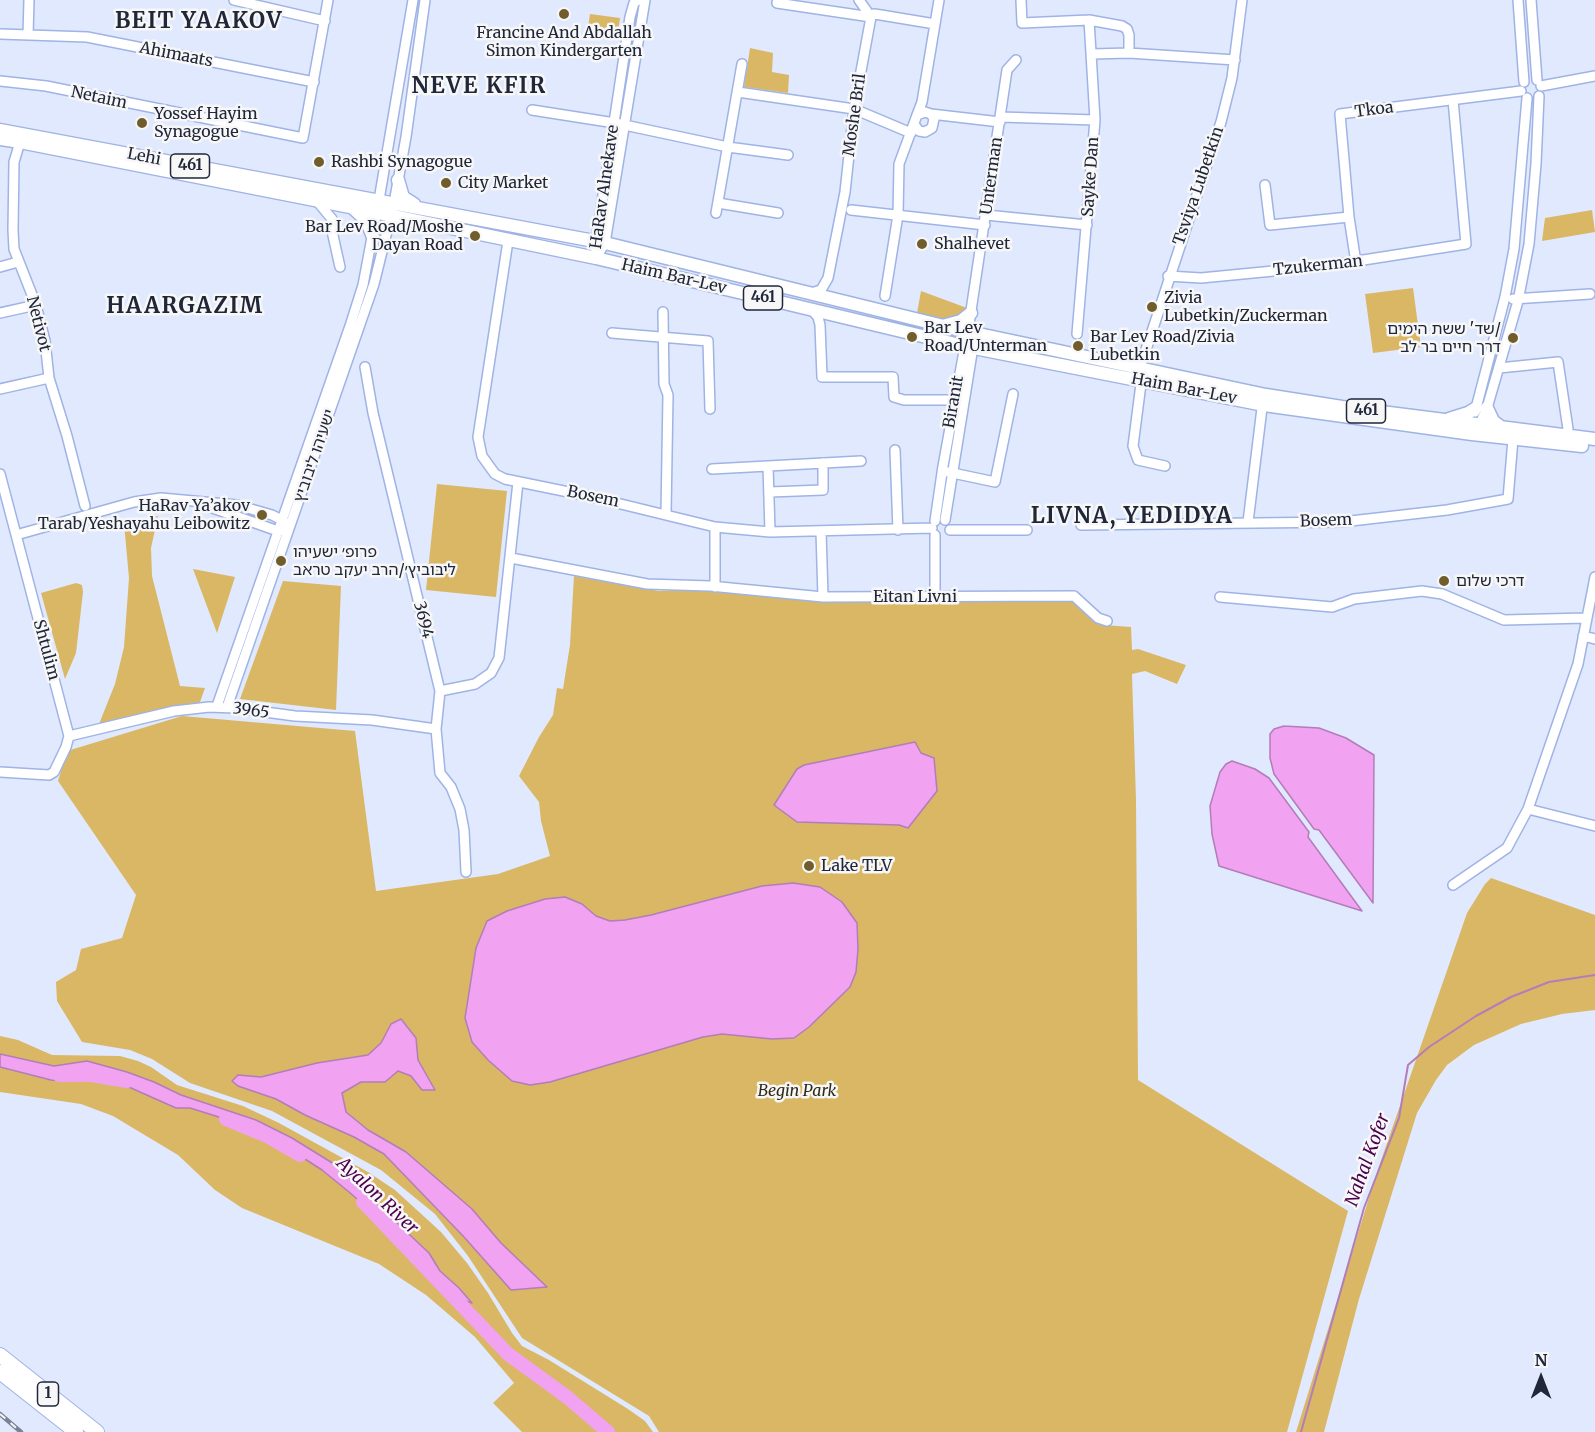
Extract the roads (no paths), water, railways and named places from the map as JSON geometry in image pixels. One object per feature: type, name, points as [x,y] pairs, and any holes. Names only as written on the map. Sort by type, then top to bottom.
[{"type":"highway","name":"1","points":[[0,1355],[97,1432]]},
{"type":"highway","name":"1","points":[[0,1372],[76,1432]]},
{"type":"main road","name":"Lehi","points":[[0,130],[289,185],[393,209]]},
{"type":"main road","name":"Lehi","points":[[0,139],[347,206],[378,206]]},
{"type":"main road","points":[[398,180],[403,197],[426,209]]},
{"type":"main road","points":[[347,206],[363,216],[373,237]]},
{"type":"main road","name":"Haim Bar-Lev","points":[[393,209],[426,209],[600,242],[968,331],[1139,376]]},
{"type":"main road","name":"Haim Bar-Lev","points":[[393,209],[508,241],[596,258],[968,346],[1262,400],[1474,428],[1595,447]]},
{"type":"main road","points":[[945,326],[961,321],[971,313]]},
{"type":"main road","name":"Haim Bar-Lev","points":[[1262,400],[1342,407],[1443,420],[1474,428]]},
{"type":"main road","points":[[1443,420],[1481,408],[1492,421],[1509,434]]},
{"type":"main road","name":"Haim Bar-Lev","points":[[1509,434],[1595,439]]},
{"type":"street","points":[[28,35],[29,0]]},
{"type":"street","points":[[234,0],[325,21]]},
{"type":"street","points":[[314,82],[328,0]]},
{"type":"street","name":"ישעיהו ליבוביץ","points":[[217,706],[363,285],[413,0]]},
{"type":"street","name":"ישעיהו ליבוביץ","points":[[227,707],[361,324],[393,209],[425,0]]},
{"type":"street","name":"HaRav Alnekave","points":[[619,124],[630,17],[634,3],[638,0]]},
{"type":"street","name":"HaRav Alnekave","points":[[596,258],[619,124],[645,0]]},
{"type":"street","points":[[778,0],[777,3],[871,17],[874,14],[935,24]]},
{"type":"street","points":[[859,0],[871,17]]},
{"type":"street","points":[[885,296],[898,215],[899,165],[922,102],[939,0]]},
{"type":"street","points":[[1021,0],[1022,22],[1089,20],[1122,26],[1127,29],[1129,35],[1129,53]]},
{"type":"street","name":"Tsviya Lubetkin","points":[[1165,466],[1138,459],[1133,446],[1139,376],[1168,276],[1221,122],[1235,60],[1242,0]]},
{"type":"street","points":[[1481,408],[1505,297],[1518,220],[1524,90],[1518,0]]},
{"type":"street","points":[[1474,428],[1498,368],[1518,300],[1531,222],[1539,87],[1531,0]]},
{"type":"street","name":"Moshe Bril","points":[[828,278],[845,192],[854,109],[871,17]]},
{"type":"street","name":"Sayke Dan","points":[[1077,334],[1095,120],[1089,20]]},
{"type":"street","name":"Ahimaats","points":[[0,34],[87,37],[314,82]]},
{"type":"street","points":[[1092,54],[1129,53],[1235,60]]},
{"type":"street","name":"Unterman","points":[[968,331],[1007,70],[1016,60]]},
{"type":"street","points":[[742,64],[717,208],[777,213]]},
{"type":"street","points":[[1539,87],[1595,76]]},
{"type":"street","points":[[1524,90],[1530,79],[1539,87]]},
{"type":"street","name":"Netaim","points":[[0,81],[46,86],[303,138],[314,82]]},
{"type":"street","points":[[1524,90],[1533,99],[1539,87]]},
{"type":"street","name":"Tkoa","points":[[1356,262],[1349,217],[1340,114],[1524,90]]},
{"type":"street","points":[[738,92],[854,109],[914,124],[919,130],[929,130],[933,125],[934,119],[931,114]]},
{"type":"street","name":"Tzukerman","points":[[1168,276],[1202,278],[1356,262],[1466,244],[1453,100]]},
{"type":"street","points":[[532,110],[619,124],[728,147],[788,155]]},
{"type":"street","points":[[914,124],[925,112],[1001,120],[1095,120]]},
{"type":"street","name":"Netivot","points":[[20,142],[14,162],[14,249],[36,305],[45,341],[48,378],[67,436],[85,506]]},
{"type":"street","points":[[1265,184],[1270,225],[1349,217]]},
{"type":"street","points":[[315,200],[332,219],[332,231],[340,267]]},
{"type":"street","points":[[332,219],[347,206]]},
{"type":"street","points":[[851,210],[898,215],[1087,225]]},
{"type":"street","name":"Bosem","points":[[508,241],[478,437],[482,456],[495,474],[505,479],[588,496],[715,527],[770,532],[940,528],[1027,530]]},
{"type":"street","points":[[0,267],[18,262]]},
{"type":"street","points":[[809,293],[821,290],[828,278]]},
{"type":"street","points":[[828,278],[829,289],[836,299]]},
{"type":"street","points":[[1505,297],[1518,300],[1590,294]]},
{"type":"street","points":[[0,313],[36,305]]},
{"type":"street","points":[[812,309],[820,325],[822,377],[892,377],[894,397],[904,400],[954,400]]},
{"type":"street","points":[[663,312],[664,384],[668,395],[666,514]]},
{"type":"street","points":[[820,325],[830,314]]},
{"type":"street","name":"Biranit","points":[[947,472],[968,346],[968,331]]},
{"type":"street","points":[[612,333],[708,340],[710,409]]},
{"type":"street","name":"Biranit","points":[[938,596],[940,528],[954,400],[968,346]]},
{"type":"street","points":[[1498,368],[1558,362],[1568,429]]},
{"type":"street","name":"3694","points":[[364,367],[440,691],[436,729],[440,773],[451,787],[460,809],[464,830],[466,872]]},
{"type":"street","points":[[0,389],[48,378]]},
{"type":"street","points":[[947,472],[995,482],[1013,394]]},
{"type":"street","points":[[1248,522],[1262,400]]},
{"type":"street","name":"Bosem","points":[[1081,525],[1342,522],[1447,510],[1508,499],[1509,434]]},
{"type":"street","points":[[895,450],[898,530]]},
{"type":"street","points":[[712,469],[861,461]]},
{"type":"street","points":[[770,492],[823,490],[823,463]]},
{"type":"street","points":[[768,466],[770,532]]},
{"type":"street","name":"Shtulim","points":[[0,474],[69,736]]},
{"type":"street","points":[[440,691],[475,684],[491,673],[499,658],[518,482]]},
{"type":"street","points":[[16,535],[145,500],[166,498],[237,505],[260,510],[282,520],[290,529]]},
{"type":"street","points":[[190,501],[278,531],[290,529]]},
{"type":"street","points":[[715,527],[715,587]]},
{"type":"street","points":[[821,531],[823,597]]},
{"type":"street","name":"Eitan Livni","points":[[511,558],[646,584],[715,587],[823,597],[1074,596],[1098,618],[1107,621]]},
{"type":"street","points":[[1453,885],[1507,848],[1528,809],[1578,664],[1595,578]]},
{"type":"street","points":[[1220,597],[1332,607],[1354,599],[1422,591],[1442,594],[1504,620],[1586,618]]},
{"type":"street","points":[[1583,636],[1595,639]]},
{"type":"street","name":"3965","points":[[69,736],[174,711],[217,706],[283,715],[386,722],[436,729]]},
{"type":"street","points":[[0,772],[49,775],[54,772],[69,736]]},
{"type":"street","points":[[1528,809],[1595,826]]},
{"type":"waterway","name":"Nahal Kofer","points":[[1301,1432],[1364,1208],[1399,1118],[1408,1065],[1429,1047],[1476,1016],[1511,997],[1549,982],[1595,975]]},
{"type":"waterway","name":"Ayalon River","points":[[59,1075],[91,1075],[127,1081]]},
{"type":"waterway","name":"Ayalon River","points":[[226,1119],[267,1136],[300,1155]]},
{"type":"waterway","name":"Ayalon River","points":[[363,1202],[508,1354],[567,1397],[608,1432]]},
{"type":"railway","points":[[0,1414],[21,1432]]},
{"type":"place","name":"Francine And Abdallah Simon Kindergarten","points":[[564,14]]},
{"type":"place","name":"Yossef Hayim Synagogue","points":[[142,123]]},
{"type":"place","name":"Rashbi Synagogue","points":[[319,162]]},
{"type":"place","name":"City Market","points":[[446,183]]},
{"type":"place","name":"Bar Lev Road/Moshe Dayan Road","points":[[475,236]]},
{"type":"place","name":"Shalhevet","points":[[922,244]]},
{"type":"place","name":"Zivia Lubetkin/Zuckerman","points":[[1152,307]]},
{"type":"place","name":"Bar Lev Road/Unterman","points":[[912,337]]},
{"type":"place","name":"שד' ששת הימים/ דרך חיים בר לב","points":[[1513,338]]},
{"type":"place","name":"Bar Lev Road/Zivia Lubetkin","points":[[1078,346]]},
{"type":"place","name":"HaRav Ya’akov Tarab/Yeshayahu Leibowitz","points":[[262,515]]},
{"type":"place","name":"פרופ׳ ישעיהו ליבוביץ׳/הרב יעקב טראב","points":[[281,561]]},
{"type":"place","name":"דרכי שלום","points":[[1444,581]]},
{"type":"place","name":"Lake TLV","points":[[809,866]]},
{"type":"district","name":"BEIT YAAKOV","points":[[199,22]]},
{"type":"district","name":"NEVE KFIR","points":[[479,87]]},
{"type":"district","name":"HAARGAZIM","points":[[185,307]]},
{"type":"district","name":"LIVNA, YEDIDYA","points":[[1132,517]]},
{"type":"park label","name":"Begin Park","points":[[797,1091]]}]
